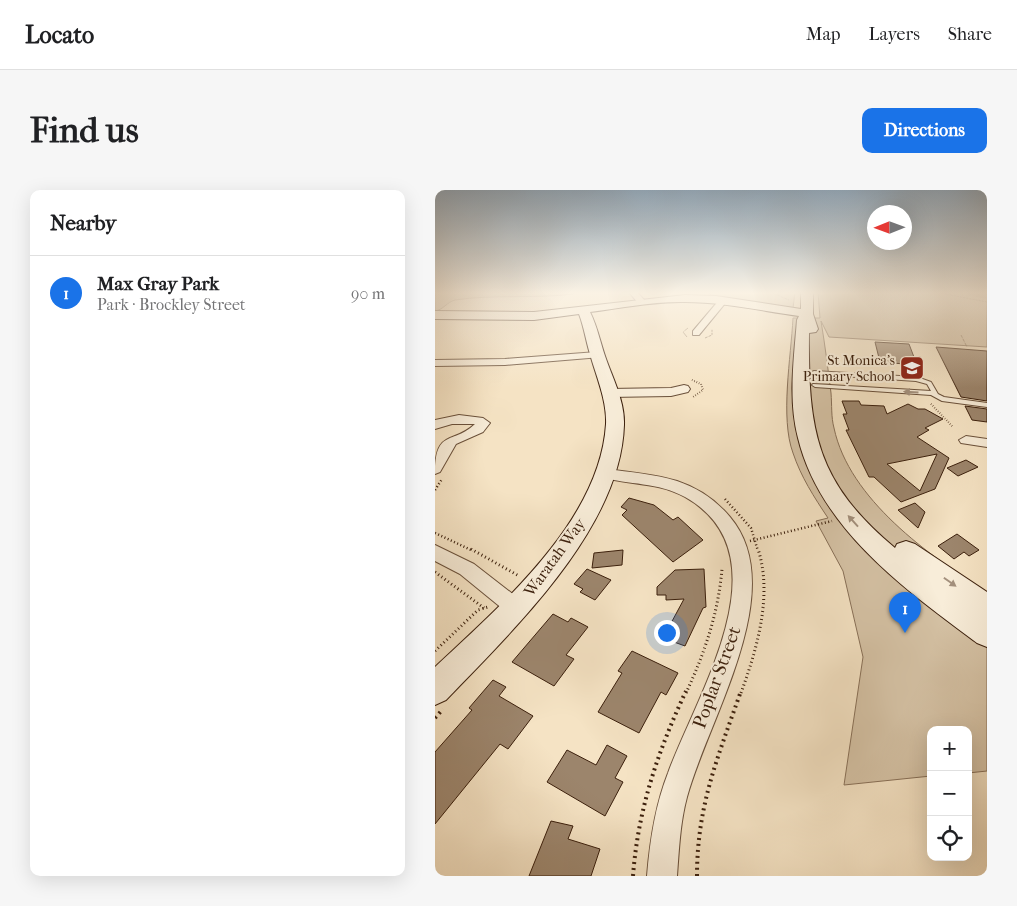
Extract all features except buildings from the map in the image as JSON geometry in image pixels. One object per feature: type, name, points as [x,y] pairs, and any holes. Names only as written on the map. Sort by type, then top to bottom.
[{"type":"street","name":"Waratah Way","points":[[441,697],[509,603],[573,536],[605,474],[615,423],[609,393],[587,324]]},
{"type":"street","points":[[696,333],[704,324]]},
{"type":"street","points":[[811,324],[811,377],[818,424],[822,444],[839,478],[878,527],[898,545],[977,601],[987,634]]},
{"type":"street","points":[[435,363],[515,362],[597,355]]},
{"type":"street","points":[[811,377],[804,422],[812,455],[834,496],[849,516],[888,556],[977,601]]},
{"type":"street","points":[[609,393],[671,392],[689,389]]},
{"type":"street","points":[[435,425],[445,421],[475,419],[483,423],[478,429],[451,441],[435,469]]},
{"type":"street","points":[[435,434],[451,441]]},
{"type":"street","points":[[966,440],[987,444]]},
{"type":"street","name":"Poplar Street","points":[[605,474],[660,482],[693,495],[747,542],[743,561],[743,584],[738,614],[729,649],[673,798],[665,841],[662,876]]},
{"type":"street","points":[[435,552],[467,569],[509,603]]},
{"type":"lane","points":[[811,377],[917,379],[929,383],[935,388],[936,393],[933,394]]},
{"type":"lane","points":[[811,377],[933,394],[942,399],[987,405]]},
{"type":"path","points":[[961,335],[967,347]]},
{"type":"path","points":[[701,384],[703,390],[699,395],[689,389],[701,384]]},
{"type":"path","points":[[930,403],[953,427]]},
{"type":"path","points":[[697,876],[697,851],[705,796],[746,683],[758,635],[763,582],[761,555],[747,542],[741,515],[719,495]]},
{"type":"path","points":[[747,542],[849,516]]},
{"type":"path","points":[[435,533],[461,544],[520,576],[509,603],[478,610],[435,651]]},
{"type":"path","points":[[633,876],[638,823],[646,792],[667,732],[706,652],[716,614],[723,565]]},
{"type":"path","points":[[435,572],[484,608]]},
{"type":"path","points":[[435,718],[441,697]]},
{"type":"shaded area","points":[[792,324],[821,324],[831,393],[833,424],[843,454],[856,479],[894,523],[917,543],[964,578],[987,592],[987,771],[972,773],[972,726],[927,726],[927,776],[844,785],[863,657],[843,571],[816,521],[828,518],[808,487],[793,453],[787,423]]},
{"type":"shaded area","points":[[823,324],[987,324],[987,347],[829,337]]},
{"type":"place","name":"St Monica's Primary School","points":[[912,368]]},
{"type":"place","name":"Max Gray Park","points":[[905,633]]}]
